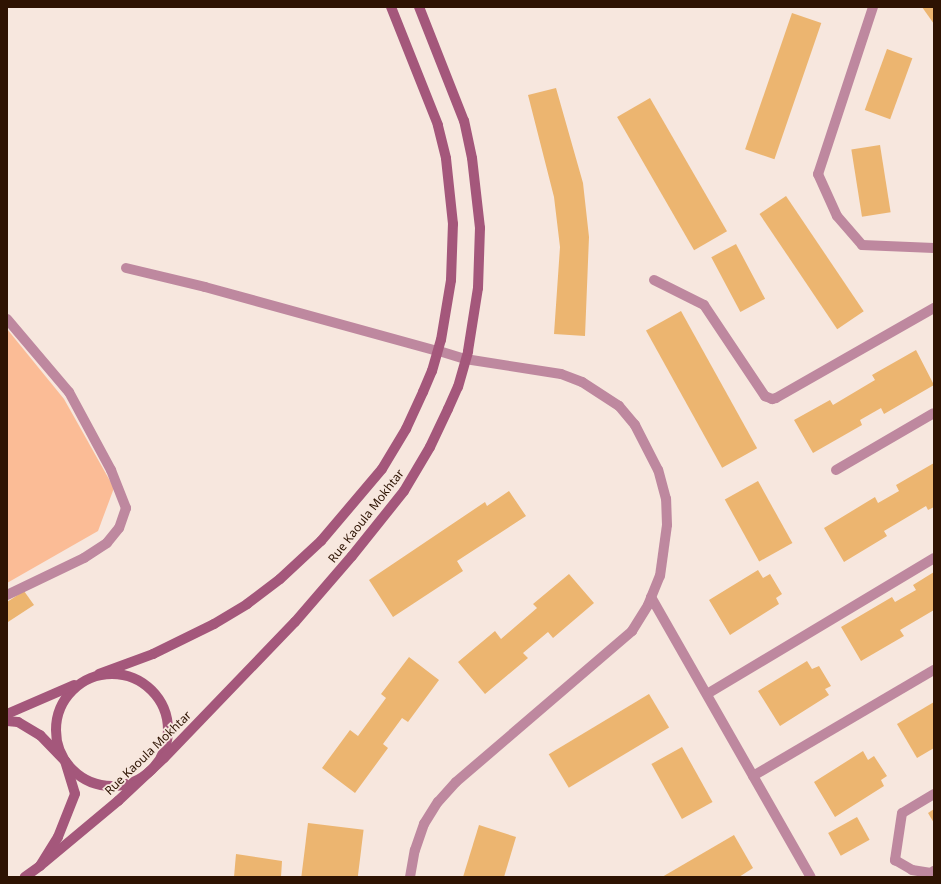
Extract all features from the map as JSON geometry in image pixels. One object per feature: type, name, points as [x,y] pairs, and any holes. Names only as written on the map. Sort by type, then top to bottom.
[{"type":"main road","name":"Rue Kaoula Mokhtar","points":[[81,682],[153,654],[214,624],[247,604],[280,579],[321,541],[382,469],[406,429],[432,371],[438,351],[448,299],[453,254],[453,224],[447,169],[435,115],[391,7]]},
{"type":"main road","name":"Rue Kaoula Mokhtar","points":[[25,877],[118,801],[144,777],[212,709],[295,622],[352,556],[404,491],[430,447],[458,387],[475,309],[480,260],[480,228],[474,170],[468,138],[460,110],[419,7]]},
{"type":"main road","points":[[7,721],[18,722],[40,735],[77,774],[93,783],[110,786],[128,784],[144,777],[158,763],[167,746],[169,726],[164,706],[154,690],[138,678],[119,673],[99,674]]},
{"type":"main road","points":[[7,714],[81,682]]},
{"type":"main road","points":[[40,866],[58,837],[75,794],[65,761],[58,745],[56,727],[59,710],[68,694],[81,682]]},
{"type":"street","points":[[873,7],[818,174],[837,216],[862,245],[934,248]]},
{"type":"street","points":[[126,268],[205,287],[465,359],[561,374],[582,382],[618,406],[635,425],[658,470],[666,499],[665,548],[660,576],[651,597],[632,631],[456,782],[438,802],[424,824],[415,850],[410,877]]},
{"type":"street","points":[[654,280],[704,305],[765,396],[772,399],[934,308]]},
{"type":"street","points":[[7,319],[69,392],[111,470],[126,508],[119,528],[107,543],[84,558],[7,594]]},
{"type":"street","points":[[836,470],[934,413]]},
{"type":"street","points":[[707,694],[934,558]]},
{"type":"street","points":[[651,597],[811,877]]},
{"type":"street","points":[[753,776],[934,670]]},
{"type":"street","points":[[934,794],[902,814],[895,860],[912,870],[931,873],[934,871]]},
{"type":"shaded area","points":[[7,329],[64,399],[114,488],[98,531],[7,583]]},
{"type":"building","points":[[922,7],[934,7],[934,24]]},
{"type":"building","points":[[792,13],[821,23],[774,159],[745,149]]},
{"type":"building","points":[[887,49],[912,58],[890,119],[865,110]]},
{"type":"building","points":[[556,88],[583,183],[589,237],[585,336],[554,334],[560,247],[554,197],[528,95]]},
{"type":"building","points":[[650,98],[727,231],[694,250],[617,117]]},
{"type":"building","points":[[880,145],[891,212],[862,217],[851,150]]},
{"type":"building","points":[[786,196],[864,311],[837,329],[759,214]]},
{"type":"building","points":[[736,244],[765,299],[740,312],[711,257]]},
{"type":"building","points":[[681,311],[757,448],[722,468],[646,330]]},
{"type":"building","points":[[916,350],[934,385],[884,414],[881,408],[860,420],[862,425],[813,453],[794,420],[830,400],[833,405],[875,380],[872,375]]},
{"type":"building","points":[[934,463],[934,507],[928,510],[926,506],[884,531],[887,536],[844,562],[824,528],[875,497],[878,503],[899,491],[896,485]]},
{"type":"building","points":[[758,481],[792,543],[759,562],[725,499]]},
{"type":"building","points":[[509,491],[526,516],[457,561],[463,571],[393,617],[369,580],[485,502],[487,506]]},
{"type":"building","points":[[758,570],[763,578],[770,574],[782,594],[776,598],[779,604],[730,635],[709,600]]},
{"type":"building","points":[[934,572],[934,610],[900,630],[904,636],[861,661],[841,627],[892,597],[895,602],[916,590],[913,585]]},
{"type":"building","points":[[569,574],[594,603],[553,638],[548,632],[523,653],[528,658],[485,694],[458,662],[495,631],[501,639],[537,608],[533,604]]},
{"type":"building","points":[[24,591],[34,605],[8,622],[7,602]]},
{"type":"building","points":[[409,657],[439,680],[408,722],[402,718],[383,744],[388,748],[355,793],[322,768],[350,730],[358,736],[386,698],[381,694]]},
{"type":"building","points":[[807,661],[812,669],[819,666],[831,686],[825,689],[829,695],[780,726],[758,691]]},
{"type":"building","points":[[649,694],[669,727],[569,788],[549,754]]},
{"type":"building","points":[[934,702],[934,748],[917,758],[897,724]]},
{"type":"building","points":[[682,747],[713,802],[682,819],[651,764]]},
{"type":"building","points":[[863,751],[868,760],[874,756],[887,776],[881,780],[884,786],[835,817],[814,782]]},
{"type":"building","points":[[934,809],[934,823],[928,813]]},
{"type":"building","points":[[857,817],[870,840],[841,856],[828,833]]},
{"type":"building","points":[[308,823],[364,830],[358,877],[301,877]]},
{"type":"building","points":[[479,825],[516,837],[504,877],[463,877]]},
{"type":"building","points":[[734,835],[753,868],[739,877],[662,877]]},
{"type":"building","points":[[236,854],[282,861],[281,877],[234,877]]}]
